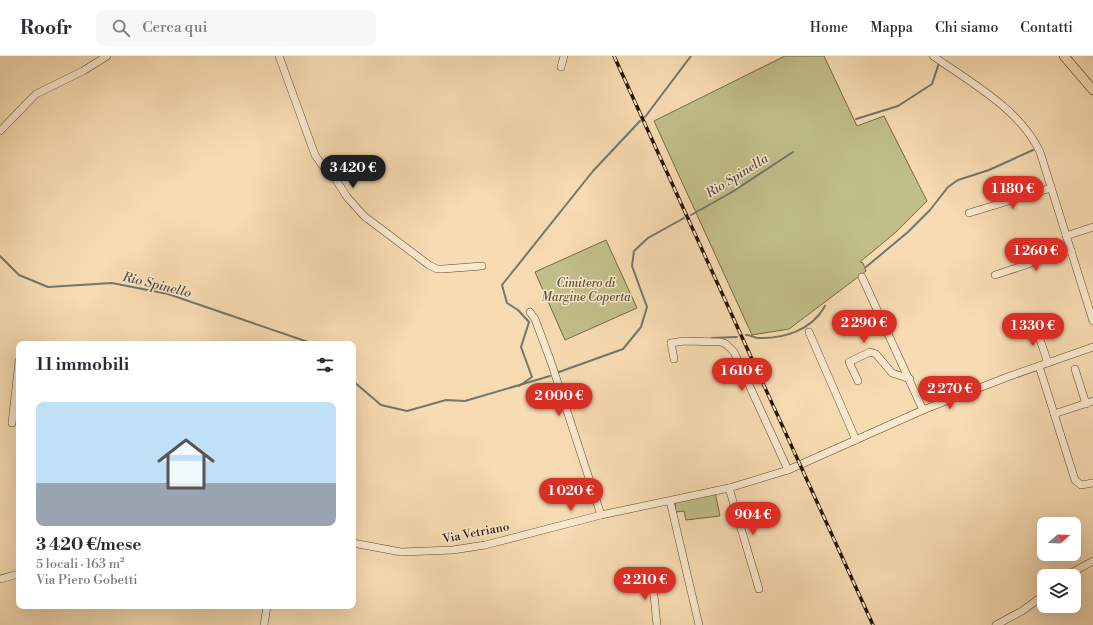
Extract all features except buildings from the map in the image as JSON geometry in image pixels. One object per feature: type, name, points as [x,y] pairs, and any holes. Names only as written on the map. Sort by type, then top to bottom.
[{"type":"main road","points":[[1064,56],[1093,90]]},
{"type":"street","points":[[0,131],[36,94],[83,71],[107,56]]},
{"type":"street","points":[[279,56],[315,155],[322,165],[331,172],[347,197],[364,216],[437,269],[482,266]]},
{"type":"street","points":[[562,67],[564,56]]},
{"type":"street","points":[[933,56],[990,96],[1018,122],[1038,147],[1093,321]]},
{"type":"street","points":[[969,213],[1052,188]]},
{"type":"street","points":[[1066,236],[1093,227]]},
{"type":"street","points":[[995,275],[1071,250]]},
{"type":"street","points":[[862,277],[923,410]]},
{"type":"street","points":[[530,312],[535,319],[553,369],[600,515]]},
{"type":"street","points":[[1035,325],[1048,363]]},
{"type":"street","points":[[809,332],[856,440]]},
{"type":"street","points":[[674,359],[671,343],[684,341],[721,342],[726,344],[734,352],[788,470]]},
{"type":"street","name":"Via Vetriano","points":[[356,544],[401,552],[452,550],[485,545],[600,515],[729,488],[788,470],[923,410],[1093,347]]},
{"type":"street","points":[[858,381],[849,362],[870,352],[876,354],[892,373],[910,379]]},
{"type":"street","points":[[1039,366],[1075,480],[1081,484],[1093,483]]},
{"type":"street","points":[[1054,414],[1090,403],[1075,369]]},
{"type":"street","points":[[12,423],[16,388]]},
{"type":"street","points":[[729,488],[758,589]]},
{"type":"street","points":[[670,500],[700,625]]},
{"type":"street","points":[[1079,569],[1093,561]]},
{"type":"street","points":[[0,579],[16,575]]},
{"type":"street","points":[[652,576],[657,625]]},
{"type":"street","points":[[996,625],[1022,611],[1037,600]]},
{"type":"street","points":[[264,625],[267,609]]},
{"type":"green space","points":[[785,56],[824,56],[857,126],[884,116],[927,201],[896,232],[860,262],[863,263],[866,271],[789,329],[752,335],[654,121]]},
{"type":"green space","name":"Cimitero di Margine Coperta","points":[[606,240],[637,308],[565,340],[535,272]]},
{"type":"green space","points":[[715,492],[720,516],[686,520],[684,511],[676,512],[675,504],[678,501]]},
{"type":"waterway","points":[[645,117],[691,56]]},
{"type":"waterway","name":"Rio Spinella","points":[[856,119],[898,106],[932,84],[939,63]]},
{"type":"waterway","points":[[519,386],[532,377],[521,347],[529,322],[518,310],[507,303],[502,285],[593,171],[640,121]]},
{"type":"waterway","points":[[866,267],[908,232],[930,210],[948,187],[958,180],[989,170],[1033,150]]},
{"type":"waterway","name":"Rio Spinella","points":[[691,215],[732,192],[793,152]]},
{"type":"waterway","name":"Rio Spinella","points":[[559,372],[623,349],[641,327],[647,307],[632,266],[634,251],[648,238],[684,218]]},
{"type":"waterway","name":"Rio Spinello","points":[[0,256],[19,275],[48,287],[112,283],[168,294],[305,341]]},
{"type":"waterway","points":[[746,335],[758,338],[787,335],[805,327],[813,321],[825,306]]},
{"type":"waterway","points":[[712,338],[737,337]]},
{"type":"waterway","name":"Rio Spinello","points":[[356,384],[381,405],[407,411],[446,400],[465,401],[550,376]]},
{"type":"railway","points":[[614,56],[873,625]]}]
